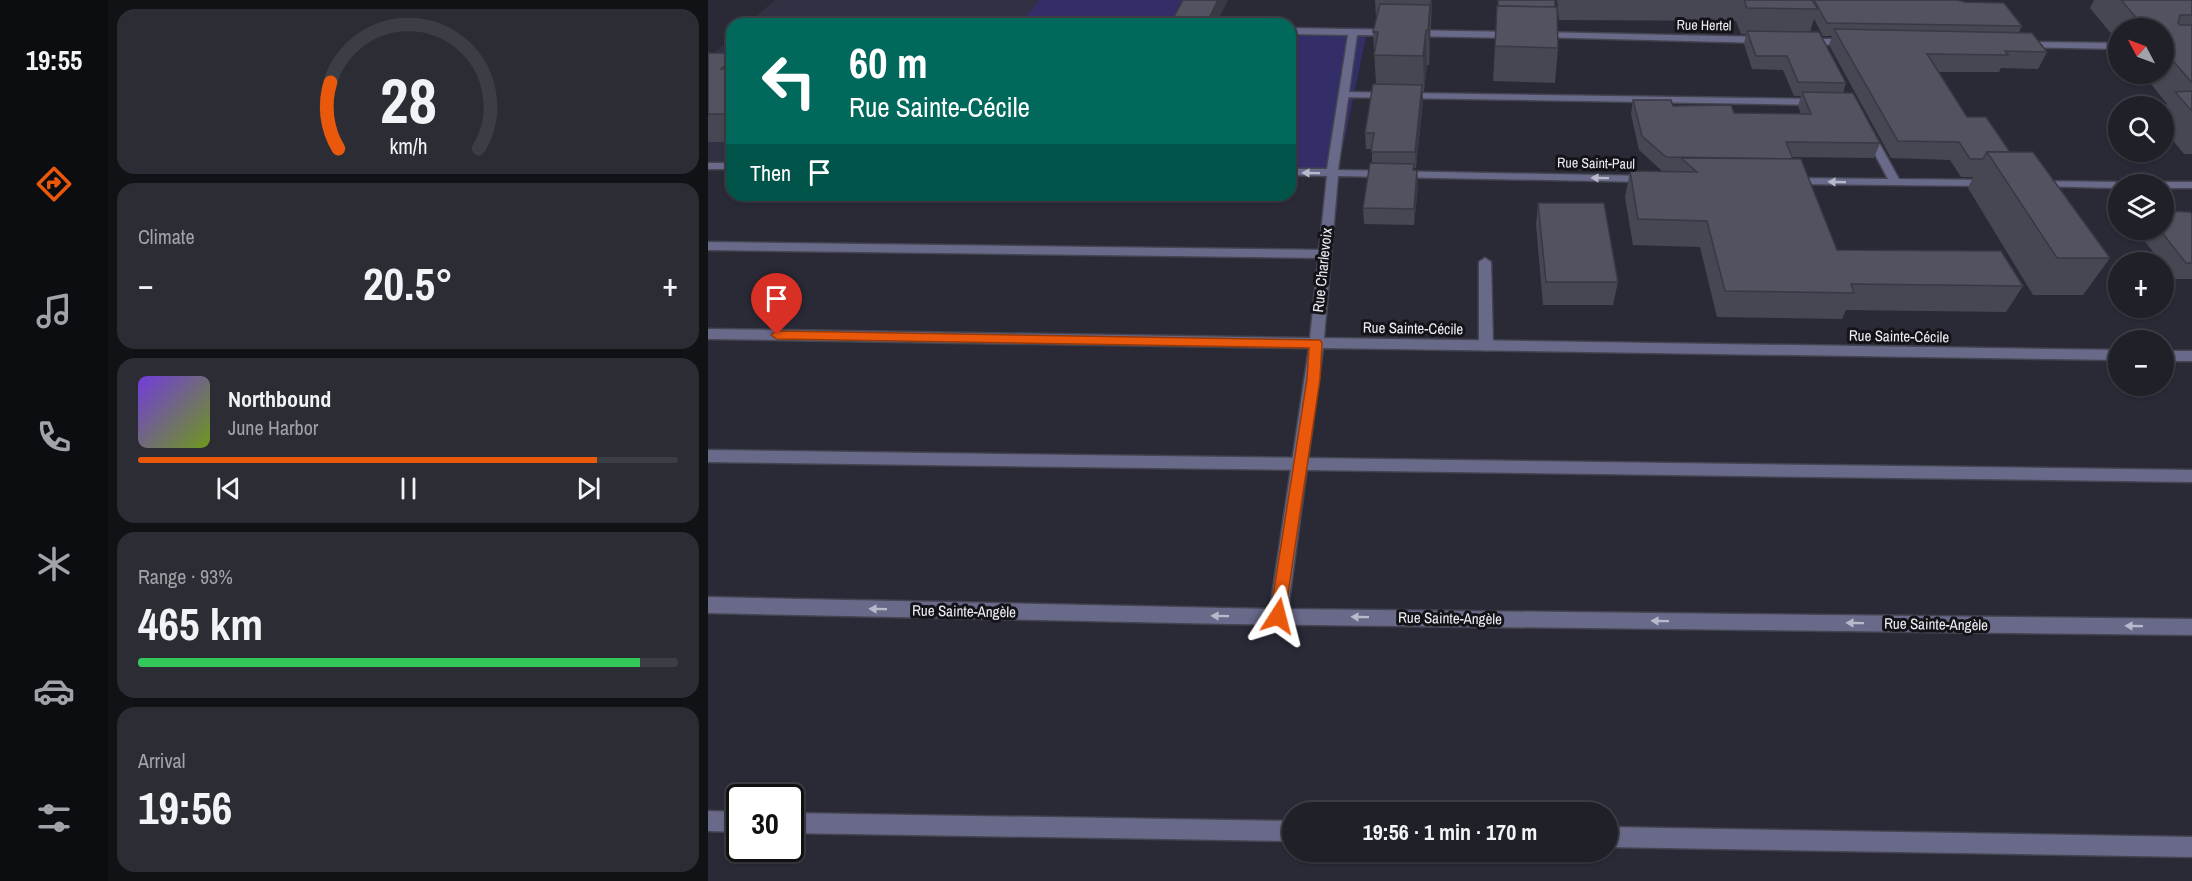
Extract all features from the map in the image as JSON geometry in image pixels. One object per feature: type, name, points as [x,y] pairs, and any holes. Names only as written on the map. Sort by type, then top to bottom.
[{"type":"street","name":"Rue Hertel","points":[[1296,31],[1774,40]]},
{"type":"street","name":"Rue Charlevoix","points":[[1278,616],[1313,379],[1333,173],[1353,31]]},
{"type":"street","points":[[1814,31],[1824,51]]},
{"type":"street","points":[[1796,40],[1865,42]]},
{"type":"street","points":[[2015,45],[2108,46]]},
{"type":"street","points":[[1343,95],[1828,102]]},
{"type":"street","points":[[1862,121],[1895,182]]},
{"type":"street","points":[[708,166],[726,166]]},
{"type":"street","name":"Rue Saint-Paul","points":[[1296,172],[1665,179]]},
{"type":"street","points":[[1779,181],[2001,183]]},
{"type":"street","points":[[2025,184],[2108,184]]},
{"type":"street","points":[[2174,185],[2192,185]]},
{"type":"street","points":[[708,246],[1324,254]]},
{"type":"street","points":[[1485,261],[1486,346]]},
{"type":"street","name":"Rue Sainte-Cécile","points":[[708,334],[2108,355]]},
{"type":"street","points":[[2174,356],[2192,356]]},
{"type":"street","points":[[708,456],[2192,476]]},
{"type":"street","name":"Rue Sainte-Angèle","points":[[708,605],[1278,616],[2192,627]]},
{"type":"street","points":[[708,821],[726,822]]},
{"type":"street","points":[[804,823],[1282,831]]},
{"type":"street","points":[[1618,837],[2192,847]]},
{"type":"shaded area","points":[[775,0],[1039,0],[1025,18],[754,18]]},
{"type":"shaded area","points":[[1039,0],[1227,0],[1219,18],[1025,18]]},
{"type":"shaded area","points":[[1368,27],[1337,176],[1296,176],[1296,29]]},
{"type":"shaded area","points":[[726,42],[726,165],[708,165],[708,58]]},
{"type":"building","points":[[1183,0],[1218,0],[1209,18],[1173,18]]},
{"type":"building","points":[[1498,0],[1555,0],[1555,7],[1498,6]]},
{"type":"building","points":[[1744,0],[1812,0],[1818,9],[1747,8]]},
{"type":"building","points":[[1814,0],[1957,0],[2004,3],[2022,26],[1827,23]]},
{"type":"building","points":[[2121,0],[2192,0],[2192,15],[2180,15],[2178,23],[2192,25],[2192,83],[2174,62],[2174,18],[2136,18]]},
{"type":"building","points":[[1380,4],[1430,5],[1423,56],[1374,55],[1378,32],[1373,32]]},
{"type":"building","points":[[1497,6],[1557,7],[1558,48],[1495,46]]},
{"type":"building","points":[[1834,29],[2032,33],[2047,52],[2005,51],[2008,55],[1927,54],[1967,117],[1986,117],[2010,152],[1987,152],[1983,159],[1970,159],[1959,142],[1898,141]]},
{"type":"building","points":[[1747,31],[1819,32],[1846,83],[1798,82],[1787,56],[1756,56]]},
{"type":"building","points":[[708,53],[726,53],[726,65],[721,69],[726,69],[726,114],[708,114]]},
{"type":"building","points":[[1373,84],[1422,85],[1415,152],[1371,152],[1374,133],[1365,133]]},
{"type":"building","points":[[2192,91],[2192,111],[2175,92]]},
{"type":"building","points":[[1802,92],[1853,93],[1880,143],[1786,142],[1793,159],[1666,157],[1642,136],[1633,100],[1671,100],[1673,106],[1731,105],[1734,113],[1811,114]]},
{"type":"building","points":[[1987,152],[2033,152],[2108,255],[2108,258],[2057,258]]},
{"type":"building","points":[[1681,158],[1801,159],[1837,250],[2001,251],[2023,286],[1851,284],[1854,293],[1725,291],[1707,221],[1638,219],[1630,171],[1697,172]]},
{"type":"building","points":[[1370,163],[1414,164],[1413,170],[1417,170],[1414,209],[1363,208]]},
{"type":"building","points":[[1538,203],[1604,203],[1618,282],[1546,282]]},
{"type":"building","points":[[2174,211],[2192,214],[2192,263],[2186,263],[2168,240],[2174,240]]},
{"type":"route","points":[[777,335],[1316,343],[1313,379],[1278,616]]}]
